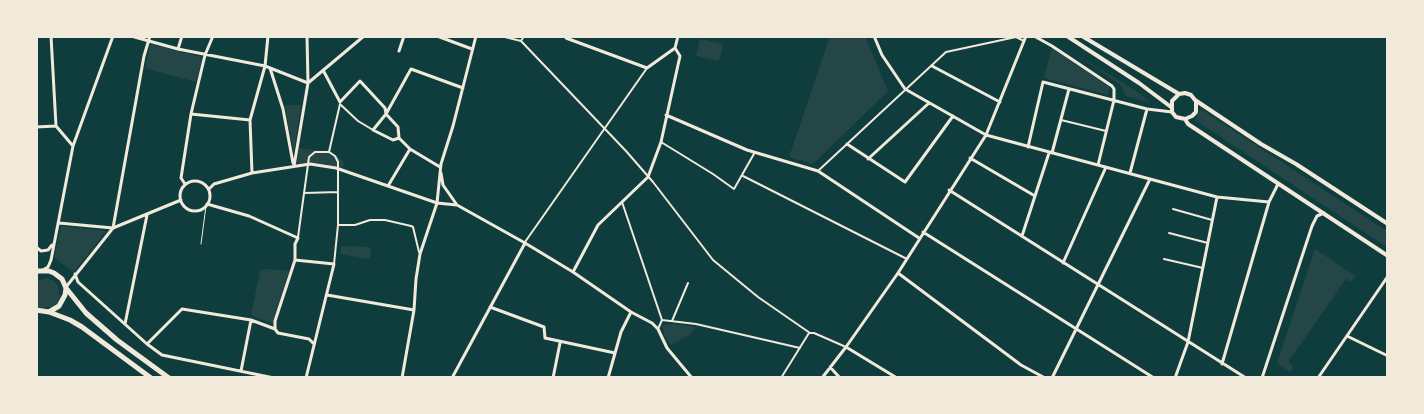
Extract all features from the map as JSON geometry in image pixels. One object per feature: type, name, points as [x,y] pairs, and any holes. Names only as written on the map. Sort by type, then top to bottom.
[{"type":"highway","points":[[36,271],[49,270],[59,276],[86,313],[117,340],[169,378]]},
{"type":"highway","points":[[49,312],[59,306],[65,295],[66,287]]},
{"type":"highway","points":[[36,310],[49,312],[82,327],[151,378]]},
{"type":"street","points":[[51,36],[56,126],[73,146]]},
{"type":"street","points":[[36,247],[41,251],[48,250],[51,248],[54,240],[59,223],[73,146],[113,36]]},
{"type":"street","points":[[131,36],[178,49],[265,66],[308,83]]},
{"type":"street","points":[[66,287],[113,228],[144,56],[150,36]]},
{"type":"street","points":[[178,49],[182,36]]},
{"type":"street","points":[[185,184],[181,178],[191,114],[205,55],[213,36]]},
{"type":"street","points":[[252,173],[250,120],[265,66],[268,36]]},
{"type":"street","points":[[294,166],[308,83],[307,36]]},
{"type":"street","points":[[308,83],[364,36]]},
{"type":"street","points":[[399,51],[404,36]]},
{"type":"street","points":[[437,36],[472,49]]},
{"type":"street","points":[[402,378],[414,310],[420,254],[437,203],[440,167],[476,36]]},
{"type":"street","points":[[501,36],[521,41],[626,151],[713,260],[758,297],[810,333],[814,333],[846,348],[898,378]]},
{"type":"street","points":[[521,41],[524,36]]},
{"type":"street","points":[[452,378],[525,243],[646,68],[675,48],[678,36]]},
{"type":"street","points":[[874,36],[882,55],[905,89],[986,135],[1217,198],[1269,202]]},
{"type":"street","points":[[822,378],[846,348],[907,259],[949,190],[986,135],[1026,36]]},
{"type":"street","points":[[1034,36],[1052,46],[1114,89],[1114,100],[1098,165]]},
{"type":"street","points":[[1067,36],[1139,82],[1171,106]]},
{"type":"street","points":[[1082,36],[1179,94]]},
{"type":"street","points":[[565,37],[646,68]]},
{"type":"street","points":[[818,171],[946,52],[1016,37],[1024,41]]},
{"type":"street","points":[[573,272],[598,225],[648,177],[661,142],[680,56],[675,48]]},
{"type":"street","points":[[932,66],[1000,102]]},
{"type":"street","points":[[270,68],[283,109],[294,166]]},
{"type":"street","points":[[373,130],[386,114],[411,69],[463,88]]},
{"type":"street","points":[[323,70],[340,103],[358,120],[393,140],[399,138]]},
{"type":"street","points":[[329,152],[340,103],[360,81],[385,108],[386,114],[398,127],[399,138],[410,149],[440,167],[443,185],[458,205],[573,272],[631,312],[652,323],[658,329],[667,348],[692,378]]},
{"type":"street","points":[[1028,147],[1043,82],[1147,109],[1172,112],[1388,256]]},
{"type":"street","points":[[1022,236],[1051,153],[1068,89]]},
{"type":"street","points":[[1172,112],[1172,101],[1179,94],[1191,95],[1261,144],[1296,164],[1388,224]]},
{"type":"street","points":[[1185,119],[1196,112],[1196,100]]},
{"type":"street","points":[[868,159],[929,103]]},
{"type":"street","points":[[1130,173],[1147,109]]},
{"type":"street","points":[[191,114],[250,120]]},
{"type":"street","points":[[666,115],[746,150],[818,171],[919,238]]},
{"type":"street","points":[[847,144],[905,182],[953,116]]},
{"type":"street","points":[[1061,120],[1106,132]]},
{"type":"street","points":[[36,127],[56,126]]},
{"type":"street","points":[[661,142],[734,189],[755,152]]},
{"type":"street","points":[[388,186],[410,149]]},
{"type":"street","points":[[275,329],[275,321],[295,260],[295,244],[298,238],[309,157],[320,150],[329,152],[335,156],[338,162],[338,225],[334,264],[306,378]]},
{"type":"street","points":[[970,158],[1035,196]]},
{"type":"street","points":[[209,189],[214,184],[252,173],[309,164],[337,169],[437,203],[458,205]]},
{"type":"street","points":[[1063,263],[1106,167]]},
{"type":"street","points":[[743,176],[907,259]]},
{"type":"street","points":[[1052,378],[1150,179]]},
{"type":"street","points":[[194,180],[206,185],[209,189],[210,197],[207,205],[199,210],[186,208],[181,200],[180,192],[185,184],[194,180]]},
{"type":"street","points":[[1222,364],[1269,202],[1278,183]]},
{"type":"street","points":[[949,190],[1246,378]]},
{"type":"street","points":[[305,193],[338,192]]},
{"type":"street","points":[[1174,378],[1188,342],[1217,198]]},
{"type":"street","points":[[59,223],[113,228],[181,200]]},
{"type":"street","points":[[622,202],[662,320],[658,329]]},
{"type":"street","points":[[207,205],[249,216],[298,238]]},
{"type":"street","points":[[1172,209],[1212,220]]},
{"type":"street","points":[[1262,378],[1312,226],[1316,216],[1324,213]]},
{"type":"street","points":[[125,324],[147,214]]},
{"type":"street","points":[[338,225],[355,225],[370,220],[385,220],[414,227],[420,254]]},
{"type":"street","points":[[923,232],[1154,378]]},
{"type":"street","points":[[1169,233],[1208,243]]},
{"type":"street","points":[[44,270],[50,263],[54,240]]},
{"type":"street","points":[[1164,259],[1203,268]]},
{"type":"street","points":[[295,260],[334,264]]},
{"type":"street","points":[[898,272],[1021,365],[1045,378]]},
{"type":"street","points":[[75,274],[78,282],[147,344],[162,355],[274,378]]},
{"type":"street","points":[[1318,378],[1388,276]]},
{"type":"street","points":[[672,321],[688,283]]},
{"type":"street","points":[[327,296],[414,310]]},
{"type":"street","points":[[490,307],[544,327],[545,338],[615,353]]},
{"type":"street","points":[[147,344],[182,309],[251,320],[275,329],[278,333],[309,339],[314,344]]},
{"type":"street","points":[[615,378],[609,377],[621,332],[631,312]]},
{"type":"street","points":[[241,371],[251,320]]},
{"type":"street","points":[[662,320],[696,324],[800,348]]},
{"type":"street","points":[[781,378],[810,333]]},
{"type":"street","points":[[1347,336],[1388,356]]},
{"type":"street","points":[[553,378],[560,342]]},
{"type":"street","points":[[830,367],[840,378]]},
{"type":"lane","points":[[201,244],[207,205]]},
{"type":"shaded area","points":[[830,36],[865,36],[888,91],[813,164],[789,157]]},
{"type":"shaded area","points":[[700,39],[723,44],[719,61],[696,56]]},
{"type":"shaded area","points":[[153,44],[200,57],[202,60],[196,82],[145,68],[150,45]]},
{"type":"shaded area","points":[[1052,48],[1110,87],[1108,95],[1044,78]]},
{"type":"shaded area","points":[[1077,55],[1136,91],[1151,103],[1127,96],[1123,92],[1122,86]]},
{"type":"shaded area","points":[[285,105],[301,105],[294,152],[289,129]]},
{"type":"shaded area","points":[[1201,109],[1388,232],[1388,248],[1195,120]]},
{"type":"shaded area","points":[[299,148],[332,152],[345,163],[342,168],[324,164],[303,166],[298,164],[297,161]]},
{"type":"shaded area","points":[[61,226],[106,231],[74,272],[54,257]]},
{"type":"shaded area","points":[[341,246],[369,247],[371,249],[370,258],[340,254]]},
{"type":"shaded area","points":[[1315,249],[1355,276],[1351,282],[1346,279],[1288,362],[1293,366],[1290,372],[1277,363]]},
{"type":"shaded area","points":[[265,269],[289,271],[273,324],[251,315],[260,271]]},
{"type":"shaded area","points":[[47,278],[54,281],[58,286],[60,296],[57,303],[52,307],[41,308],[36,305],[36,281]]},
{"type":"shaded area","points":[[674,324],[695,327],[691,334],[671,345],[665,336],[662,325]]}]
